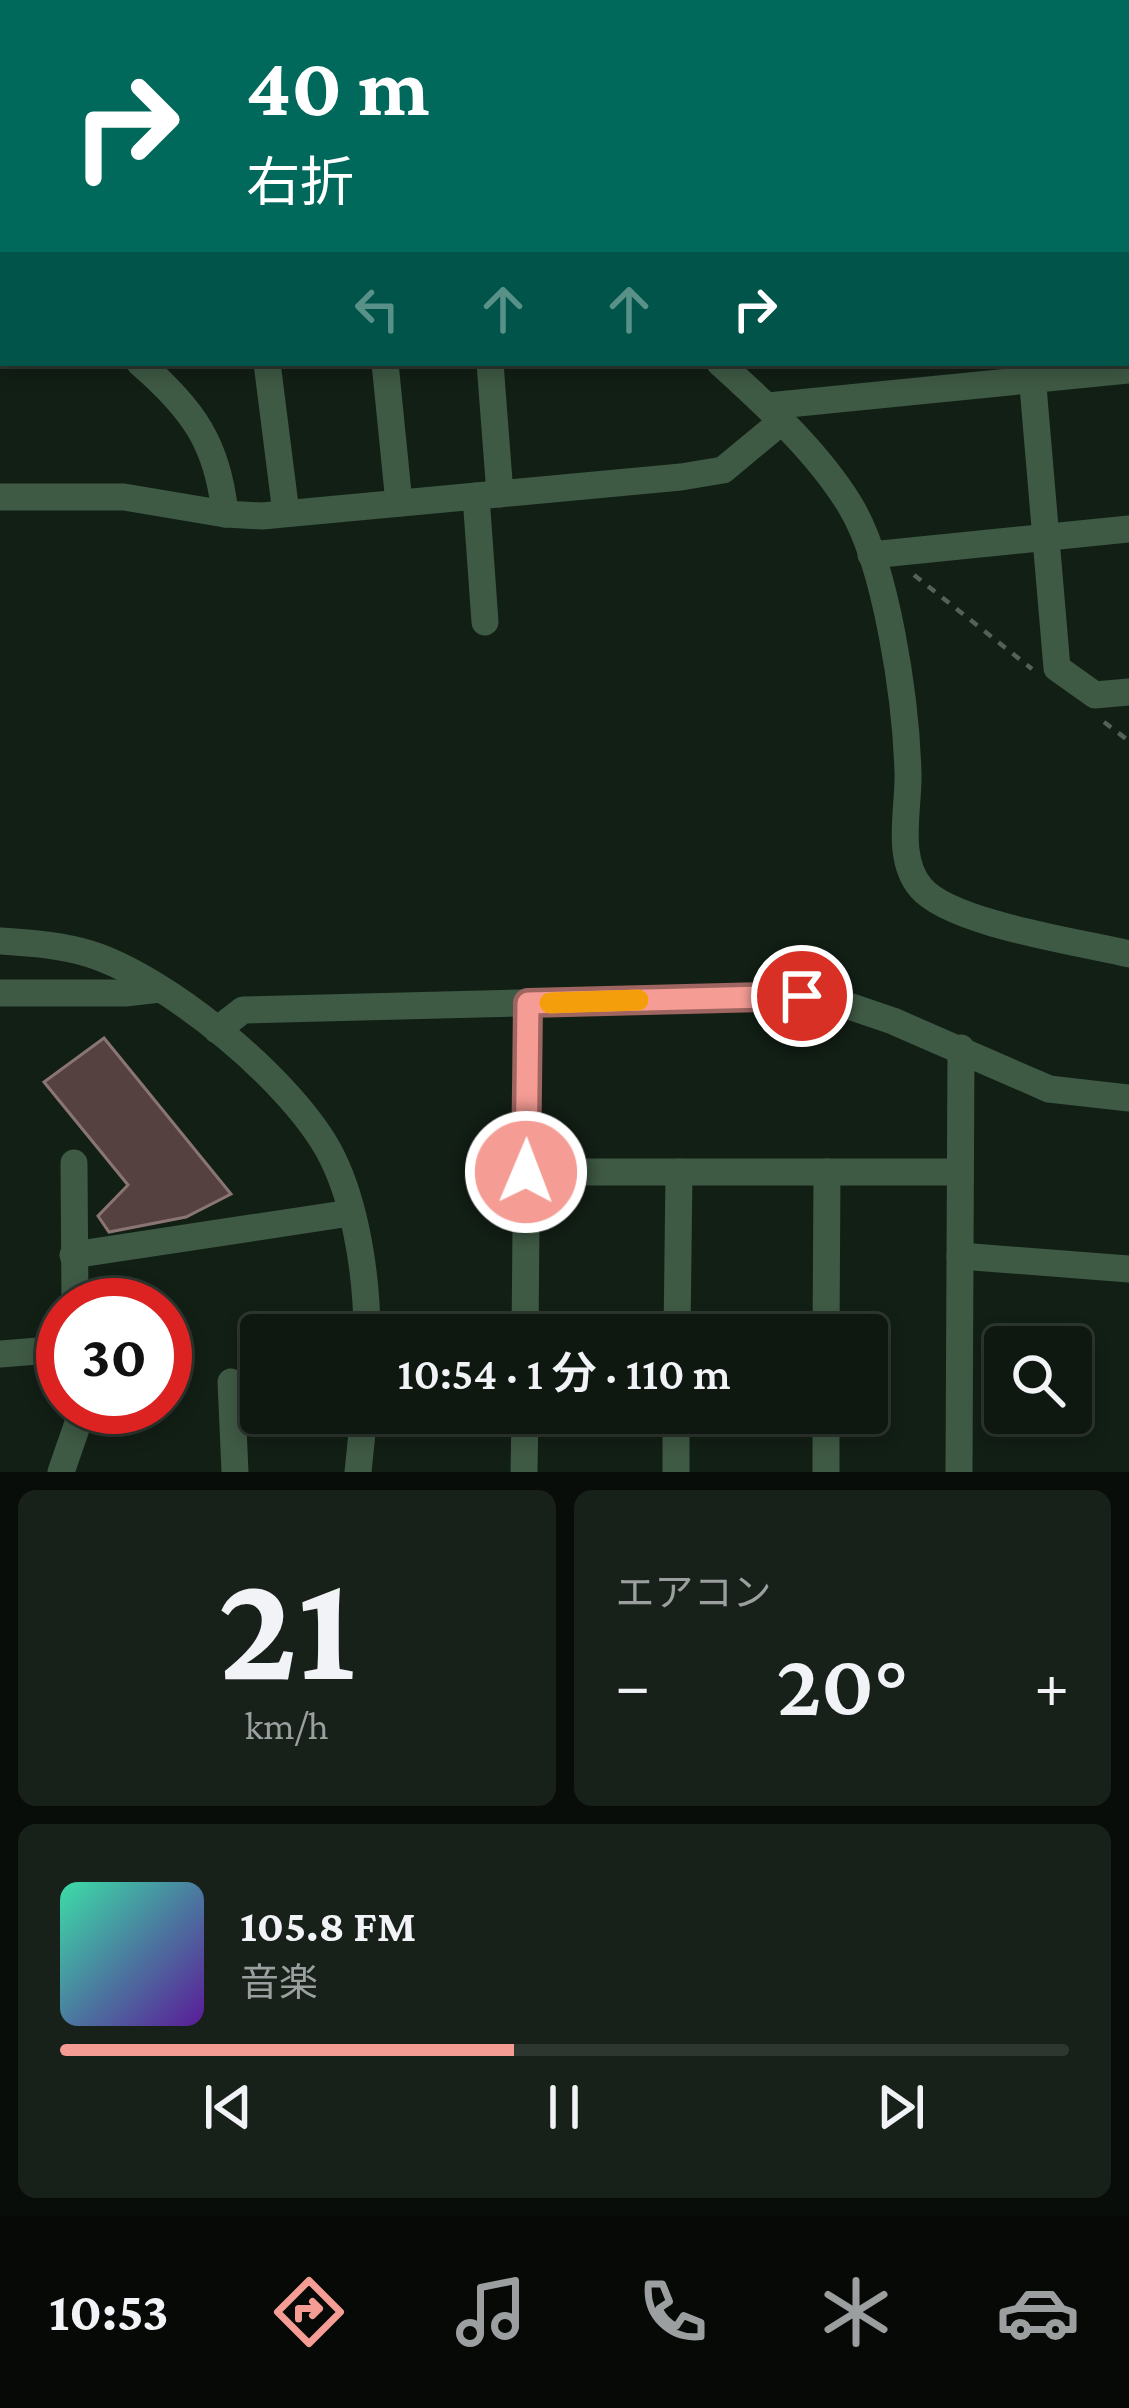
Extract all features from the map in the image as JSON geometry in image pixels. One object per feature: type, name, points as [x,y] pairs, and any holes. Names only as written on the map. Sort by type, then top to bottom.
[{"type":"street","points":[[143,366],[202,428],[220,474],[225,514]]},
{"type":"street","points":[[267,366],[286,513]]},
{"type":"street","points":[[386,366],[399,503]]},
{"type":"street","points":[[485,622],[490,366]]},
{"type":"street","points":[[723,366],[774,414],[849,502],[879,554],[908,772],[908,866],[920,888],[946,909],[1129,954]]},
{"type":"street","points":[[0,497],[124,497],[225,514],[286,513],[723,470],[774,414],[1032,370],[1129,370]]},
{"type":"street","points":[[1032,370],[1057,668],[1095,695],[1129,692]]},
{"type":"street","points":[[879,554],[1129,529]]},
{"type":"street","points":[[0,941],[61,946],[94,955],[160,989],[217,1030],[302,1110],[333,1158],[367,1285],[368,1314]]},
{"type":"street","points":[[0,993],[160,989]]},
{"type":"street","points":[[217,1030],[243,1010],[802,996],[846,1005],[961,1048],[1049,1088],[1129,1098]]},
{"type":"street","points":[[525,1314],[528,1003]]},
{"type":"street","points":[[959,1472],[961,1048]]},
{"type":"street","points":[[74,1163],[74,1278]]},
{"type":"street","points":[[526,1172],[960,1172]]},
{"type":"street","points":[[677,1314],[679,1172]]},
{"type":"street","points":[[826,1314],[827,1172]]},
{"type":"street","points":[[74,1255],[350,1213]]},
{"type":"street","points":[[960,1256],[1129,1269]]},
{"type":"street","points":[[0,1354],[36,1351]]},
{"type":"street","points":[[231,1382],[235,1472]]},
{"type":"street","points":[[62,1472],[75,1434]]},
{"type":"street","points":[[358,1472],[362,1434]]},
{"type":"street","points":[[524,1472],[525,1434]]},
{"type":"street","points":[[676,1434],[676,1472]]},
{"type":"street","points":[[826,1434],[826,1472]]},
{"type":"path","points":[[879,554],[1036,671]]},
{"type":"path","points":[[1092,713],[1129,741]]},
{"type":"building","points":[[104,1038],[231,1194],[186,1217],[109,1232],[98,1216],[128,1185],[44,1082]]},
{"type":"slow traffic","points":[[550,1003],[638,1000]]},
{"type":"route","points":[[526,1172],[528,1003],[802,996]]}]
